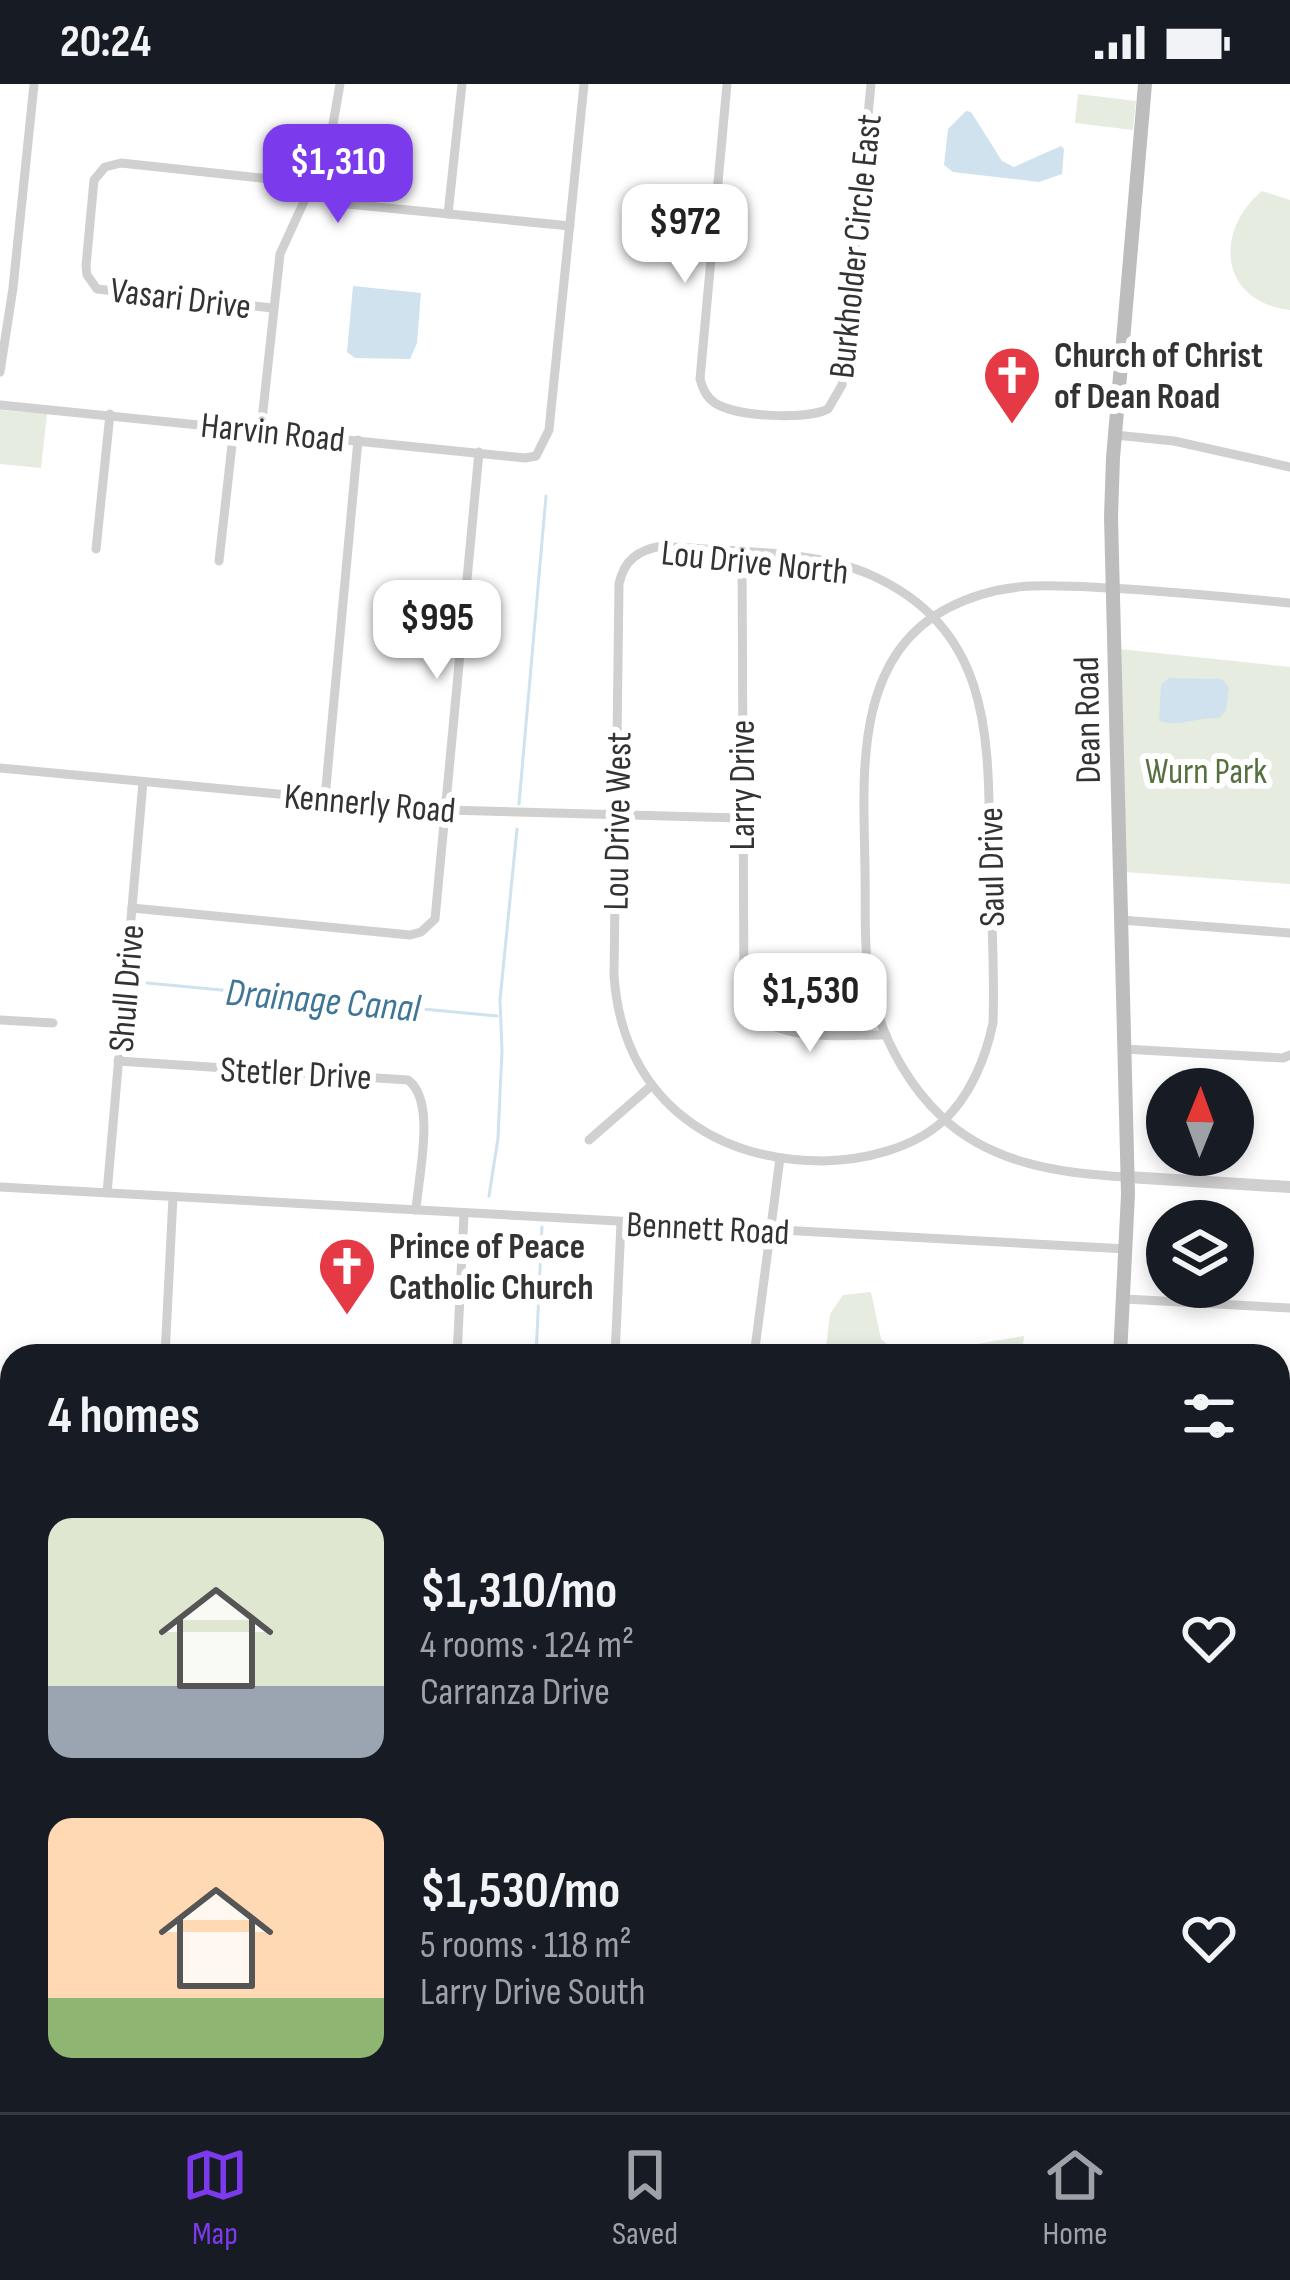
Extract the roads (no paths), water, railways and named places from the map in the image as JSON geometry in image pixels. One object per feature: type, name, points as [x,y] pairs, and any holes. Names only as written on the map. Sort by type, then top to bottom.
[{"type":"main road","name":"Dean Road","points":[[1121,1344],[1128,1178],[1113,588],[1115,435],[1145,84]]},
{"type":"street","points":[[0,372],[34,84]]},
{"type":"street","points":[[261,429],[280,254],[334,132],[340,84]]},
{"type":"street","points":[[448,214],[462,84]]},
{"type":"street","points":[[308,194],[347,204],[570,226],[584,84]]},
{"type":"street","name":"Burkholder Circle East","points":[[727,84],[700,379],[705,393],[718,405],[798,416],[820,413],[839,393],[871,84]]},
{"type":"street","name":"Vasari Drive","points":[[272,308],[106,292],[92,283],[86,266],[94,180],[105,167],[121,163],[269,178],[308,194]]},
{"type":"street","name":"Harvin Road","points":[[0,405],[536,456],[549,430],[570,226]]},
{"type":"street","points":[[96,549],[110,414]]},
{"type":"street","points":[[219,561],[234,427]]},
{"type":"street","points":[[1115,435],[1174,440],[1290,467]]},
{"type":"street","points":[[325,798],[358,440]]},
{"type":"street","points":[[132,908],[410,935],[430,926],[439,910],[479,452]]},
{"type":"street","name":"Lou Drive North","points":[[637,553],[662,546],[846,566],[890,585],[932,616]]},
{"type":"street","name":"Lou Drive West","points":[[637,553],[622,572],[620,584],[616,1001],[631,1052],[651,1086]]},
{"type":"street","name":"Larry Drive","points":[[742,553],[741,986],[753,1015],[769,1027],[886,1035]]},
{"type":"street","points":[[1290,603],[1019,584],[980,593],[932,616],[888,671],[866,737],[866,956],[871,989],[886,1035],[922,1095],[944,1120],[1031,1165],[1077,1174],[1290,1187]]},
{"type":"street","name":"Saul Drive","points":[[932,616],[966,664],[982,704],[989,790],[993,1023],[982,1060],[944,1120]]},
{"type":"street","name":"Kennerly Road","points":[[0,768],[448,811],[740,818]]},
{"type":"street","name":"Shull Drive","points":[[106,1193],[143,782]]},
{"type":"street","points":[[1121,920],[1290,932]]},
{"type":"street","points":[[0,1019],[53,1023]]},
{"type":"street","points":[[1124,1049],[1283,1058],[1290,1054]]},
{"type":"street","name":"Stetler Drive","points":[[118,1061],[408,1080],[421,1092],[424,1109],[416,1210]]},
{"type":"street","points":[[590,1140],[651,1086],[702,1132],[746,1151],[780,1158],[857,1159],[897,1147],[944,1120]]},
{"type":"street","points":[[756,1344],[780,1158]]},
{"type":"street","name":"Bennett Road","points":[[0,1187],[1128,1249]]},
{"type":"street","points":[[166,1344],[173,1197]]},
{"type":"street","points":[[458,1344],[464,1214]]},
{"type":"street","points":[[616,1344],[621,1223]]},
{"type":"street","points":[[1124,1299],[1290,1308]]},
{"type":"water","points":[[966,111],[1002,161],[1014,167],[1061,146],[1062,174],[1039,182],[953,172],[944,165],[948,129]]},
{"type":"water","points":[[353,286],[421,293],[417,343],[410,359],[355,358],[347,352]]},
{"type":"water","points":[[1169,678],[1222,679],[1229,688],[1226,711],[1219,718],[1159,721],[1161,685]]},
{"type":"waterway","name":"Drainage Canal","points":[[519,804],[546,496]]},
{"type":"waterway","name":"Drainage Canal","points":[[489,1196],[498,1138],[500,1000],[517,829]]},
{"type":"waterway","name":"Drainage Canal","points":[[147,983],[497,1016]]},
{"type":"waterway","points":[[537,1344],[542,1227]]},
{"type":"place","name":"Church of Christ of Dean Road","points":[[1012,426]]},
{"type":"place","name":"Prince of Peace Catholic Church","points":[[347,1317]]},
{"type":"park label","name":"Wurn Park","points":[[1206,770]]}]
